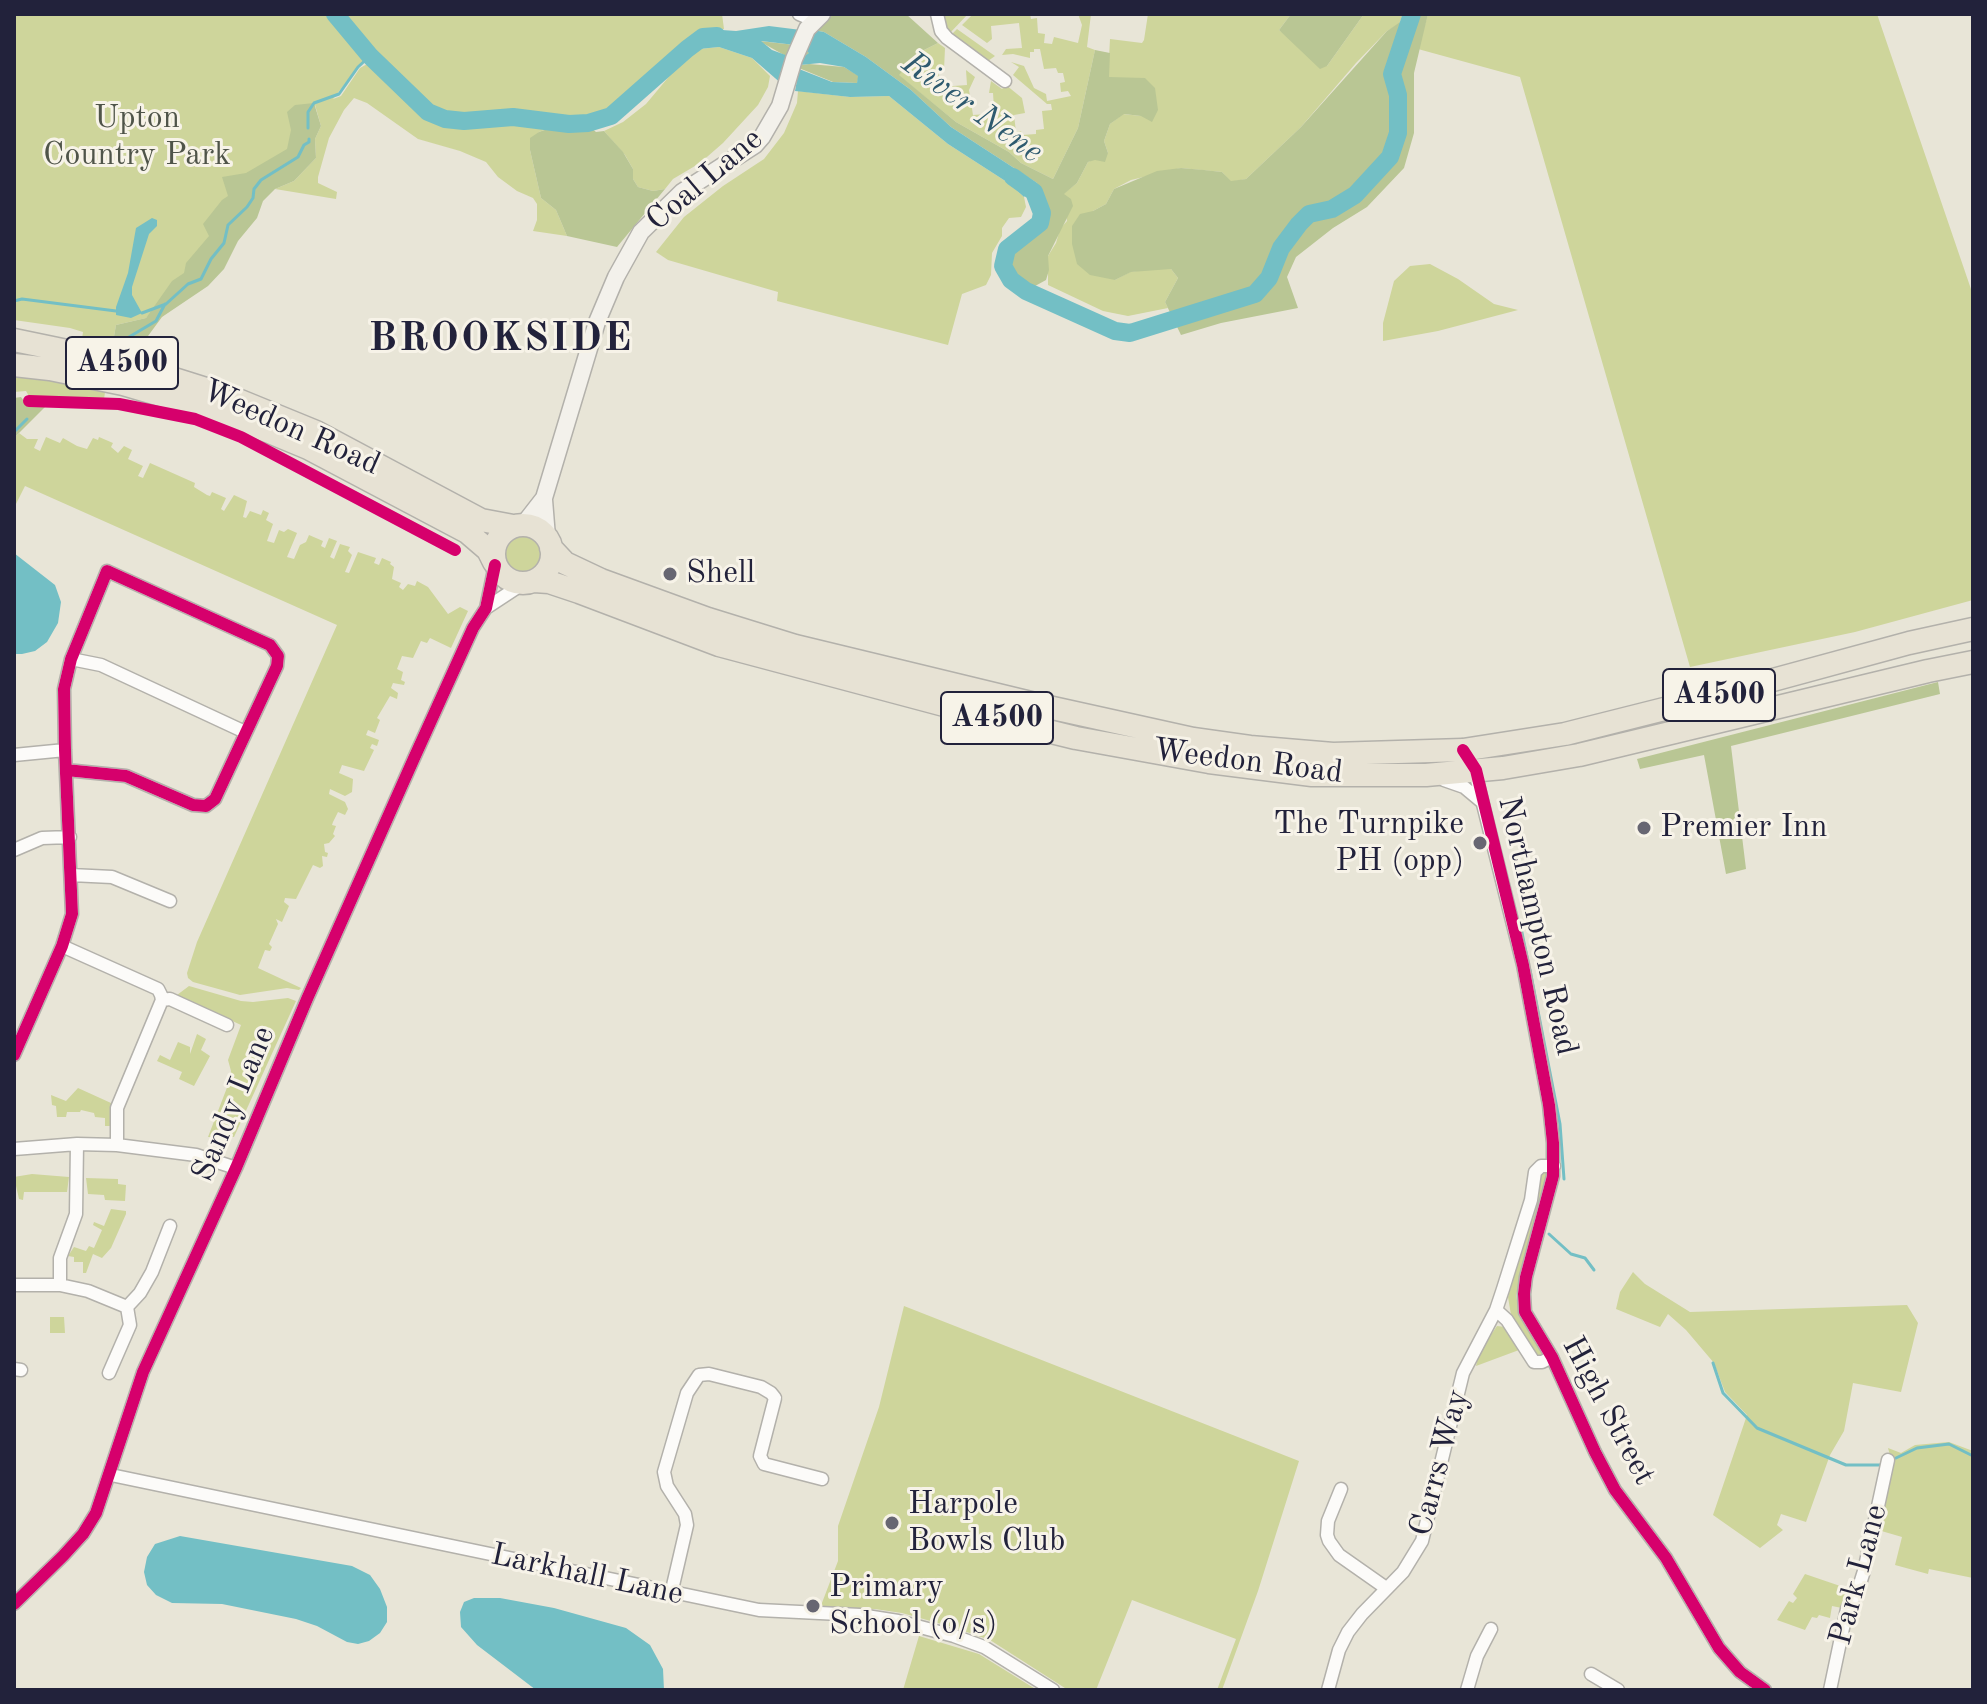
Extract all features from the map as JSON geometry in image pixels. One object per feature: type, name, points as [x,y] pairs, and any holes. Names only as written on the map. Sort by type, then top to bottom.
[{"type":"highway","name":"Weedon Road","points":[[14,340],[120,362],[228,396],[316,432],[481,520],[518,526]]},
{"type":"highway","name":"Weedon Road","points":[[14,365],[123,384],[215,411],[272,433],[308,448],[467,532],[488,550],[495,563]]},
{"type":"highway","points":[[518,526],[536,528],[549,542],[549,568],[529,582],[504,577],[495,563],[496,543],[502,533],[518,526]]},
{"type":"highway","name":"Weedon Road","points":[[549,542],[565,563],[578,570],[708,619],[795,646],[1193,739],[1333,754],[1463,750],[1565,734],[1973,629]]},
{"type":"highway","name":"Weedon Road","points":[[529,582],[549,582],[733,649],[1076,738],[1209,762],[1312,775],[1426,775],[1503,768],[1579,755],[1973,662]]},
{"type":"street","points":[[937,14],[941,31],[947,38],[996,67],[1005,81]]},
{"type":"street","name":"Coal Lane","points":[[549,542],[544,498],[597,322],[616,277],[641,232],[682,192],[755,145],[767,130],[788,88],[794,59],[810,19]]},
{"type":"street","name":"Coal Lane","points":[[518,526],[544,498]]},
{"type":"street","points":[[486,608],[495,563]]},
{"type":"street","points":[[14,1055],[62,946],[72,914],[65,750],[64,689],[71,659],[107,571],[270,645],[278,656],[277,666],[215,799],[206,806],[193,805],[126,776],[66,770]]},
{"type":"street","points":[[486,608],[529,582]]},
{"type":"street","name":"Sandy Lane","points":[[14,1604],[83,1534],[96,1513],[143,1372],[236,1168],[415,756],[473,628],[486,608]]},
{"type":"street","points":[[71,659],[101,665],[245,732]]},
{"type":"street","points":[[14,755],[65,750]]},
{"type":"street","name":"Northampton Road","points":[[1463,750],[1476,770],[1515,929],[1549,1105],[1554,1166]]},
{"type":"street","name":"Northampton Road","points":[[1481,798],[1503,768]]},
{"type":"street","name":"Northampton Road","points":[[1426,775],[1464,787],[1481,798]]},
{"type":"street","points":[[14,850],[42,838],[70,837]]},
{"type":"street","points":[[71,875],[112,877],[170,901]]},
{"type":"street","points":[[62,946],[158,989],[162,1000],[117,1108],[117,1145]]},
{"type":"street","points":[[162,1000],[170,999],[227,1025]]},
{"type":"street","points":[[14,1149],[77,1144],[117,1145],[196,1155],[236,1168]]},
{"type":"street","points":[[60,1285],[60,1258],[76,1214],[77,1144]]},
{"type":"street","name":"Carrs Way","points":[[1328,1690],[1348,1632],[1403,1572],[1422,1541],[1463,1373],[1496,1310],[1531,1200],[1535,1172],[1541,1166],[1554,1166]]},
{"type":"street","name":"High Street","points":[[1554,1166],[1524,1294],[1525,1312],[1552,1357],[1615,1490],[1666,1558],[1719,1648],[1740,1672],[1765,1690]]},
{"type":"street","points":[[127,1307],[140,1293],[152,1272],[170,1226]]},
{"type":"street","points":[[14,1285],[60,1285],[88,1291],[127,1307]]},
{"type":"street","points":[[109,1373],[130,1325],[127,1307]]},
{"type":"street","points":[[1496,1310],[1507,1320],[1534,1362],[1552,1357]]},
{"type":"street","points":[[671,1594],[687,1525],[685,1514],[667,1486],[664,1472],[687,1393],[699,1375],[709,1374],[761,1387],[771,1393],[775,1398],[760,1456],[764,1464],[822,1479]]},
{"type":"street","name":"Park Lane","points":[[1830,1690],[1847,1609],[1864,1571],[1888,1460]]},
{"type":"street","name":"Larkhall Lane","points":[[111,1475],[671,1594],[759,1610],[860,1615],[898,1621],[984,1647],[1053,1690]]},
{"type":"street","points":[[1341,1489],[1328,1521],[1329,1541],[1339,1555],[1386,1588]]},
{"type":"street","points":[[1467,1690],[1477,1656],[1491,1629]]},
{"type":"street","points":[[1591,1674],[1618,1690]]},
{"type":"green space","name":"Upton Country Park","points":[[14,14],[722,14],[724,29],[696,33],[678,47],[611,116],[588,123],[554,124],[513,117],[464,121],[445,119],[428,112],[370,56],[333,99],[341,96],[360,68],[369,63],[429,117],[447,123],[516,122],[550,128],[539,132],[530,150],[541,198],[556,210],[567,236],[533,231],[537,204],[533,198],[498,177],[486,162],[418,139],[367,103],[354,98],[329,138],[318,177],[318,183],[337,192],[336,199],[275,189],[294,181],[316,158],[315,139],[321,126],[315,105],[309,142],[253,198],[146,318],[116,325],[112,348],[82,339],[83,332],[70,328],[14,320]]},
{"type":"green space","points":[[834,14],[906,14],[938,43],[918,53],[899,75],[956,122],[1009,152],[1021,163],[1053,179],[1078,128],[1095,50],[1110,53],[1109,77],[1145,78],[1155,88],[1158,110],[1152,122],[1141,116],[1124,114],[1110,124],[1104,141],[1108,153],[1105,162],[1088,162],[1077,183],[1064,194],[1071,199],[1073,206],[1048,256],[1046,280],[1026,291],[1011,280],[1003,266],[1007,249],[1040,223],[1042,213],[1030,190],[1037,183],[951,127],[911,90],[866,57],[824,32],[813,30]]},
{"type":"green space","points":[[943,14],[968,14],[949,34]]},
{"type":"green space","points":[[973,14],[1030,14],[1031,19],[1037,18],[1038,33],[1045,34],[1044,43],[1052,44],[1054,37],[1078,43],[1082,25],[1078,14],[1091,14],[1087,47],[1095,50],[1078,128],[1053,179],[1021,163],[1009,152],[956,122],[898,75],[918,53],[938,43],[945,48],[944,70],[938,70],[940,87],[967,85],[966,70],[975,77],[969,90],[973,115],[987,114],[987,109],[994,108],[993,93],[989,93],[991,81],[1002,89],[1006,85],[1022,98],[1025,113],[1014,115],[1016,132],[1036,134],[1036,130],[1044,129],[1042,111],[1052,110],[1051,104],[1047,104],[1013,75],[1019,67],[1011,62],[1024,66],[1034,88],[1046,94],[1047,101],[1071,96],[1068,91],[1061,92],[1060,83],[1065,82],[1063,73],[1058,73],[1056,68],[1044,69],[1040,49],[1030,52],[1030,58],[1002,55],[1006,49],[1022,48],[1019,23],[991,26],[992,39],[987,43],[962,25]]},
{"type":"green space","points":[[1148,14],[1291,14],[1279,30],[1327,66],[1364,14],[1403,14],[1399,24],[1387,31],[1356,63],[1301,127],[1246,179],[1231,182],[1222,172],[1181,168],[1131,180],[1114,189],[1106,204],[1093,211],[1115,280],[1130,272],[1151,269],[1171,269],[1178,278],[1165,302],[1168,308],[1128,316],[1103,311],[1048,285],[1048,256],[1067,221],[1063,194],[1077,183],[1088,162],[1108,153],[1104,141],[1110,124],[1123,114],[1141,116],[1108,77],[1110,39],[1142,43]]},
{"type":"green space","points":[[1291,14],[1364,14],[1327,66],[1320,69],[1279,30]]},
{"type":"green space","points":[[1412,14],[1428,14],[1414,73],[1414,133],[1404,168],[1367,207],[1333,228],[1296,257],[1287,277],[1298,308],[1221,323],[1181,335],[1165,302],[1178,278],[1171,269],[1131,272],[1115,280],[1090,275],[1077,264],[1072,226],[1080,214],[1106,204],[1114,189],[1157,171],[1181,168],[1204,170],[1222,172],[1231,181],[1246,179],[1301,127],[1387,31]]},
{"type":"green space","points":[[1428,14],[1877,14],[1973,295],[1973,600],[1855,632],[1690,667],[1520,77],[1418,49]]},
{"type":"green space","points":[[957,29],[995,56],[988,61],[951,35]]},
{"type":"green space","points":[[759,41],[795,45],[810,53],[803,57],[784,55]]},
{"type":"green space","points":[[719,47],[752,58],[770,76],[758,105],[723,143],[700,163],[673,179],[665,189],[653,191],[638,187],[625,155],[604,131],[623,122],[646,104],[682,61],[699,49]]},
{"type":"green space","points":[[794,66],[844,67],[859,76],[857,83],[833,82]]},
{"type":"green space","points":[[798,91],[850,97],[889,96],[948,144],[1010,184],[1024,197],[1026,207],[1021,217],[1009,218],[1002,228],[1002,236],[992,253],[991,275],[986,285],[962,294],[948,345],[777,301],[778,292],[668,260],[656,252],[684,217],[764,159],[784,133],[797,103]]},
{"type":"green space","points":[[314,103],[321,126],[315,139],[316,158],[294,181],[275,189],[263,201],[257,218],[238,241],[224,269],[208,286],[162,317],[148,336],[149,345],[171,359],[131,347],[129,352],[112,348],[116,325],[146,318],[172,281],[184,273],[186,263],[209,236],[203,224],[228,196],[222,177],[246,173],[287,149],[291,130],[287,112],[295,105]]},
{"type":"green space","points":[[589,126],[596,132],[604,131],[623,152],[633,169],[633,179],[638,187],[653,191],[665,189],[617,247],[567,236],[556,210],[541,198],[530,138],[550,128]]},
{"type":"green space","points":[[1430,264],[1494,304],[1518,310],[1438,331],[1383,341],[1383,323],[1394,281],[1410,266]]},
{"type":"green space","points":[[14,376],[106,386],[104,399],[30,398],[26,391],[14,392]]},
{"type":"green space","points":[[21,397],[26,404],[46,406],[14,438],[14,398]]},
{"type":"green space","points":[[19,433],[27,439],[38,439],[34,448],[40,451],[46,437],[60,443],[63,438],[87,449],[93,438],[98,440],[99,437],[113,443],[111,447],[118,453],[124,446],[132,450],[128,459],[143,466],[138,476],[143,478],[150,463],[195,483],[194,487],[207,495],[210,496],[212,492],[226,498],[221,509],[224,511],[234,495],[247,501],[243,517],[246,518],[250,511],[261,515],[263,510],[269,513],[266,520],[273,524],[267,541],[274,543],[279,530],[284,532],[288,529],[297,533],[287,557],[294,559],[309,535],[323,541],[321,546],[325,548],[329,538],[337,541],[330,557],[334,559],[340,544],[350,547],[348,551],[352,555],[345,572],[349,573],[358,552],[376,558],[374,563],[379,565],[382,558],[391,562],[394,567],[392,579],[401,583],[399,587],[403,590],[408,584],[415,586],[417,581],[428,587],[448,614],[460,607],[468,611],[451,648],[430,638],[427,643],[421,641],[413,658],[402,656],[397,669],[403,672],[401,680],[405,682],[404,685],[393,683],[391,688],[398,693],[397,699],[390,696],[377,718],[380,720],[375,733],[368,730],[366,735],[379,740],[377,746],[372,744],[370,748],[374,750],[364,771],[342,765],[339,773],[353,779],[352,792],[345,796],[330,789],[329,794],[345,802],[348,809],[345,815],[338,812],[333,822],[332,825],[336,826],[335,836],[324,844],[328,853],[327,857],[322,856],[323,866],[313,865],[296,899],[285,898],[284,902],[289,906],[282,922],[276,919],[278,924],[269,944],[272,947],[270,951],[265,950],[258,968],[301,988],[299,990],[287,988],[240,995],[193,982],[187,973],[197,942],[337,625],[25,486],[14,508],[14,438]]},
{"type":"green space","points":[[522,533],[537,539],[543,554],[537,569],[522,575],[507,569],[501,554],[507,539]]},
{"type":"green space","points":[[1938,682],[1940,694],[1731,746],[1746,869],[1726,874],[1704,755],[1640,769],[1637,759]]},
{"type":"green space","points":[[189,986],[241,1001],[288,998],[296,1001],[234,1137],[208,1137],[228,1085],[231,1071],[228,1060],[241,1025],[177,995]]},
{"type":"green space","points":[[197,1034],[206,1039],[201,1050],[210,1056],[194,1086],[179,1079],[182,1072],[157,1061],[160,1055],[170,1060],[178,1042],[190,1047],[190,1054]]},
{"type":"green space","points":[[78,1088],[111,1103],[110,1126],[105,1126],[105,1118],[81,1110],[67,1112],[66,1117],[57,1117],[51,1095],[66,1101]]},
{"type":"green space","points":[[1542,1171],[1548,1174],[1516,1295],[1520,1317],[1543,1354],[1538,1360],[1511,1315],[1508,1297]]},
{"type":"green space","points":[[32,1174],[69,1177],[67,1192],[24,1192],[23,1200],[19,1199],[14,1177]]},
{"type":"green space","points":[[86,1178],[118,1179],[118,1184],[126,1185],[125,1201],[105,1200],[104,1195],[88,1194]]},
{"type":"green space","points":[[111,1209],[126,1211],[126,1214],[111,1248],[102,1258],[93,1254],[86,1273],[83,1273],[83,1262],[74,1262],[74,1257],[68,1256],[74,1247],[86,1251],[89,1246],[94,1248],[102,1230],[93,1225],[94,1222],[104,1226]]},
{"type":"green space","points":[[1633,1272],[1645,1284],[1690,1312],[1907,1305],[1918,1323],[1901,1392],[1853,1383],[1844,1431],[1830,1455],[1806,1522],[1781,1514],[1777,1525],[1783,1530],[1760,1548],[1713,1515],[1747,1415],[1725,1392],[1714,1363],[1668,1314],[1660,1327],[1616,1309],[1620,1292]]},
{"type":"green space","points":[[904,1306],[1299,1461],[1258,1591],[1222,1690],[1217,1690],[1236,1639],[1132,1600],[1096,1690],[1068,1690],[990,1640],[952,1627],[875,1609],[820,1608],[838,1561],[838,1526],[879,1407]]},
{"type":"green space","points":[[50,1317],[64,1317],[65,1333],[50,1333]]},
{"type":"green space","points":[[1497,1326],[1505,1327],[1519,1350],[1476,1366],[1479,1352]]},
{"type":"green space","points":[[1949,1442],[1973,1451],[1973,1578],[1929,1569],[1928,1574],[1895,1565],[1902,1537],[1878,1530],[1893,1466],[1888,1448],[1901,1453],[1915,1445]]},
{"type":"green space","points":[[1805,1574],[1849,1589],[1842,1608],[1832,1606],[1830,1618],[1812,1617],[1805,1630],[1777,1620],[1789,1601],[1793,1603],[1797,1598],[1793,1594]]},
{"type":"green space","points":[[919,1636],[979,1654],[1037,1690],[903,1690]]},
{"type":"water","points":[[769,26],[801,30],[795,45],[761,41],[772,50],[791,57],[783,85],[752,58],[719,47],[699,49],[690,38],[708,29],[736,31]]},
{"type":"water","points":[[813,30],[824,32],[866,57],[911,90],[951,127],[1037,183],[1024,197],[1010,184],[948,144],[889,96],[850,97],[795,91],[799,69],[832,82],[857,83],[858,76],[844,67],[820,63],[800,65],[809,53],[804,49]]},
{"type":"water","points":[[152,218],[157,220],[157,226],[149,234],[132,287],[132,295],[142,313],[131,318],[116,315],[136,228]]},
{"type":"water","points":[[14,553],[55,585],[61,602],[58,623],[47,642],[35,651],[22,654],[14,654]]},
{"type":"water","points":[[180,1536],[352,1566],[370,1575],[380,1589],[387,1607],[387,1622],[380,1633],[358,1644],[296,1619],[222,1604],[172,1603],[156,1595],[147,1585],[144,1572],[147,1557],[155,1544]]},
{"type":"water","points":[[474,1598],[500,1598],[554,1608],[626,1628],[650,1645],[663,1669],[664,1690],[536,1690],[477,1645],[461,1627],[460,1612],[464,1602]]},
{"type":"waterway","name":"River Nene","points":[[335,14],[370,56],[428,112],[445,119],[464,121],[513,117],[569,124],[588,123],[611,116],[687,49],[703,37],[717,36]]},
{"type":"waterway","name":"River Nene","points":[[1013,177],[1034,192],[1042,213],[1040,223],[1007,249],[1003,266],[1011,280],[1026,291],[1115,331],[1130,333],[1255,294],[1269,278],[1281,248],[1299,224],[1309,214],[1332,209],[1355,195],[1390,157],[1398,133],[1398,95],[1392,74],[1412,14]]},
{"type":"waterway","points":[[308,128],[308,112],[314,103],[339,94],[370,56]]},
{"type":"waterway","points":[[142,313],[166,304],[188,284],[201,279],[224,243],[228,225],[247,207],[254,189],[261,180],[298,157],[309,139]]},
{"type":"waterway","points":[[14,301],[22,299],[116,311]]},
{"type":"waterway","points":[[124,340],[156,321],[165,304]]},
{"type":"waterway","points":[[14,432],[27,419]]},
{"type":"waterway","points":[[1521,928],[1528,962]]},
{"type":"waterway","points":[[1530,970],[1560,1124],[1564,1179]]},
{"type":"waterway","points":[[1549,1234],[1571,1254],[1585,1258],[1594,1270]]},
{"type":"waterway","points":[[1713,1363],[1723,1393],[1757,1428],[1846,1465],[1883,1465]]},
{"type":"waterway","points":[[1896,1458],[1917,1448],[1949,1444],[1973,1456]]},
{"type":"cycle path","points":[[29,401],[119,404],[195,419],[241,437],[455,550]]},
{"type":"cycle path","points":[[14,1604],[83,1534],[96,1513],[143,1372],[236,1168],[415,756],[473,628],[486,608],[495,565]]},
{"type":"cycle path","points":[[14,1055],[62,946],[72,914],[65,750],[64,689],[71,659],[107,571],[270,645],[278,656],[277,666],[215,799],[206,806],[193,805],[126,776],[66,770]]},
{"type":"cycle path","points":[[1463,750],[1476,770],[1523,965],[1549,1105],[1553,1176],[1526,1277],[1525,1312],[1552,1357],[1615,1490],[1666,1558],[1719,1648],[1740,1672],[1765,1690]]},
{"type":"place","name":"Shell","points":[[670,574]]},
{"type":"place","name":"Premier Inn","points":[[1644,828]]},
{"type":"place","name":"The Turnpike PH (opp)","points":[[1480,843]]},
{"type":"place","name":"Harpole Bowls Club","points":[[892,1523]]},
{"type":"place","name":"Primary School (o/s)","points":[[813,1606]]},
{"type":"district","name":"BROOKSIDE","points":[[501,340]]}]
